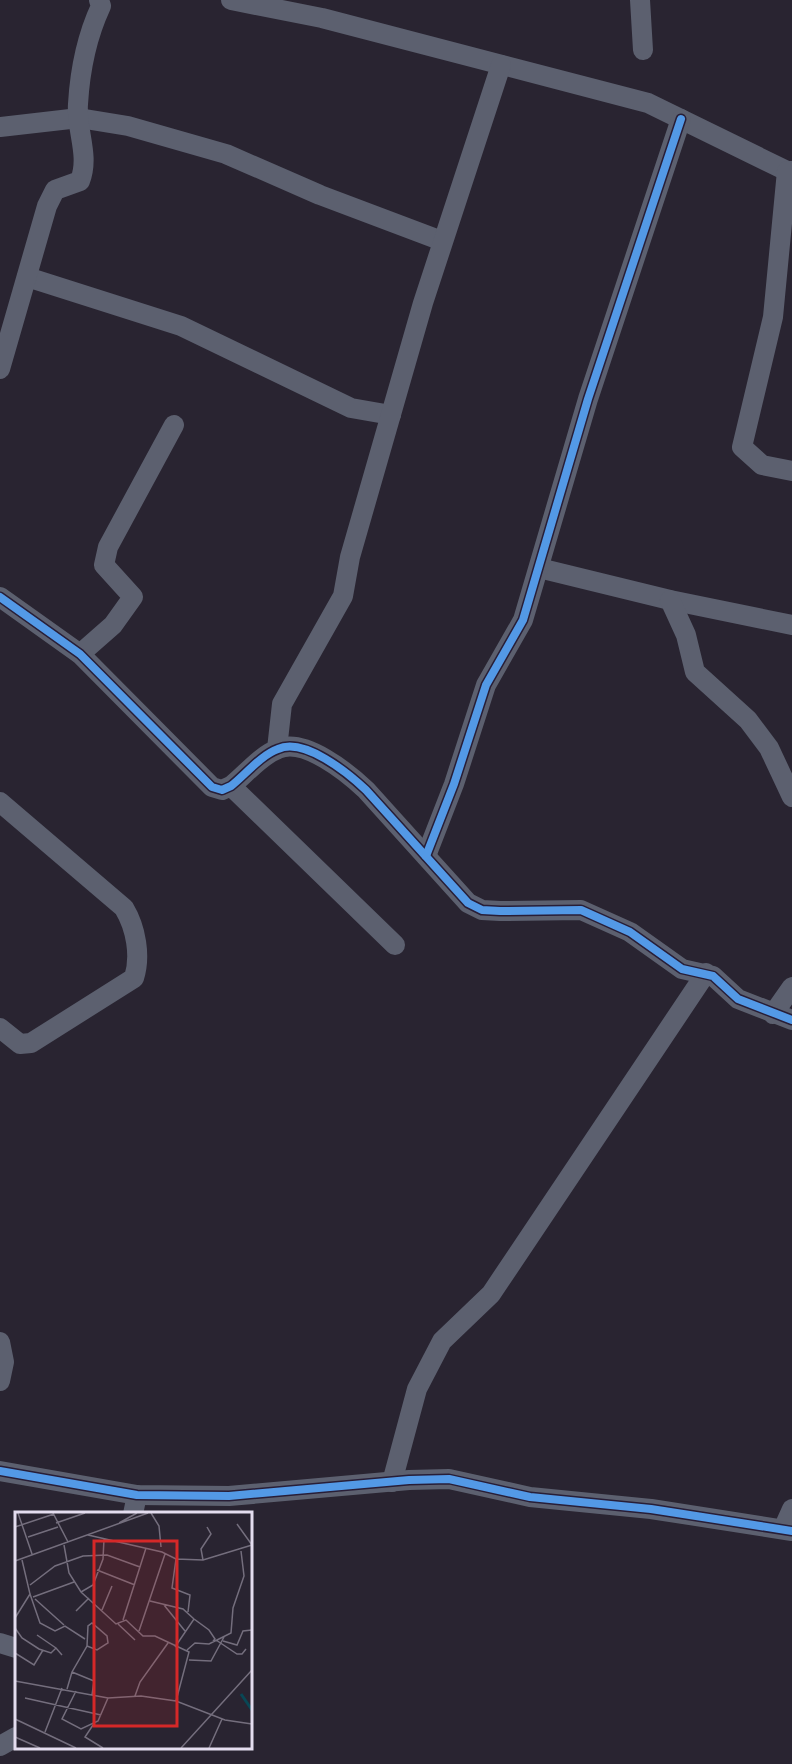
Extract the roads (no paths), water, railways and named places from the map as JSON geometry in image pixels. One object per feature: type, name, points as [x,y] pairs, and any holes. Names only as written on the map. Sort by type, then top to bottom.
[{"type":"street","points":[[0,369],[47,206],[55,190],[80,182],[86,166],[77,106],[88,34],[101,6],[99,0]]},
{"type":"street","points":[[231,0],[322,18],[648,103],[789,171],[773,317],[742,447],[762,465],[792,471]]},
{"type":"street","points":[[640,0],[643,50]]},
{"type":"street","points":[[277,749],[282,704],[343,596],[350,556],[442,241],[501,65]]},
{"type":"street","points":[[0,127],[79,118],[128,126],[226,154],[320,195],[442,241]]},
{"type":"street","points":[[426,856],[454,784],[486,685],[523,620],[588,399],[681,119]]},
{"type":"street","points":[[27,277],[181,326],[351,408],[391,415]]},
{"type":"street","points":[[80,654],[113,625],[133,597],[104,565],[108,547],[174,425]]},
{"type":"street","points":[[539,568],[670,600],[792,625]]},
{"type":"street","points":[[0,597],[80,654],[212,787],[222,790],[231,786],[277,749],[291,746],[306,749],[352,777],[468,903],[482,910],[581,910],[630,932],[682,969],[713,976],[738,999],[792,1020]]},
{"type":"street","points":[[670,600],[686,634],[695,672],[748,720],[769,748],[792,797]]},
{"type":"street","points":[[231,786],[395,945]]},
{"type":"street","points":[[0,802],[124,908],[133,924],[137,968],[134,978],[31,1043],[20,1044],[0,1028]]},
{"type":"street","points":[[392,1482],[417,1389],[442,1341],[491,1294],[706,973]]},
{"type":"street","points":[[773,1014],[792,987]]},
{"type":"street","points":[[0,1342],[4,1362],[0,1381]]},
{"type":"street","points":[[0,1471],[135,1504],[449,1479],[530,1497],[651,1509],[788,1530],[792,1509]]},
{"type":"street","points":[[0,1643],[15,1648]]},
{"type":"street","points":[[0,1746],[15,1738]]}]
